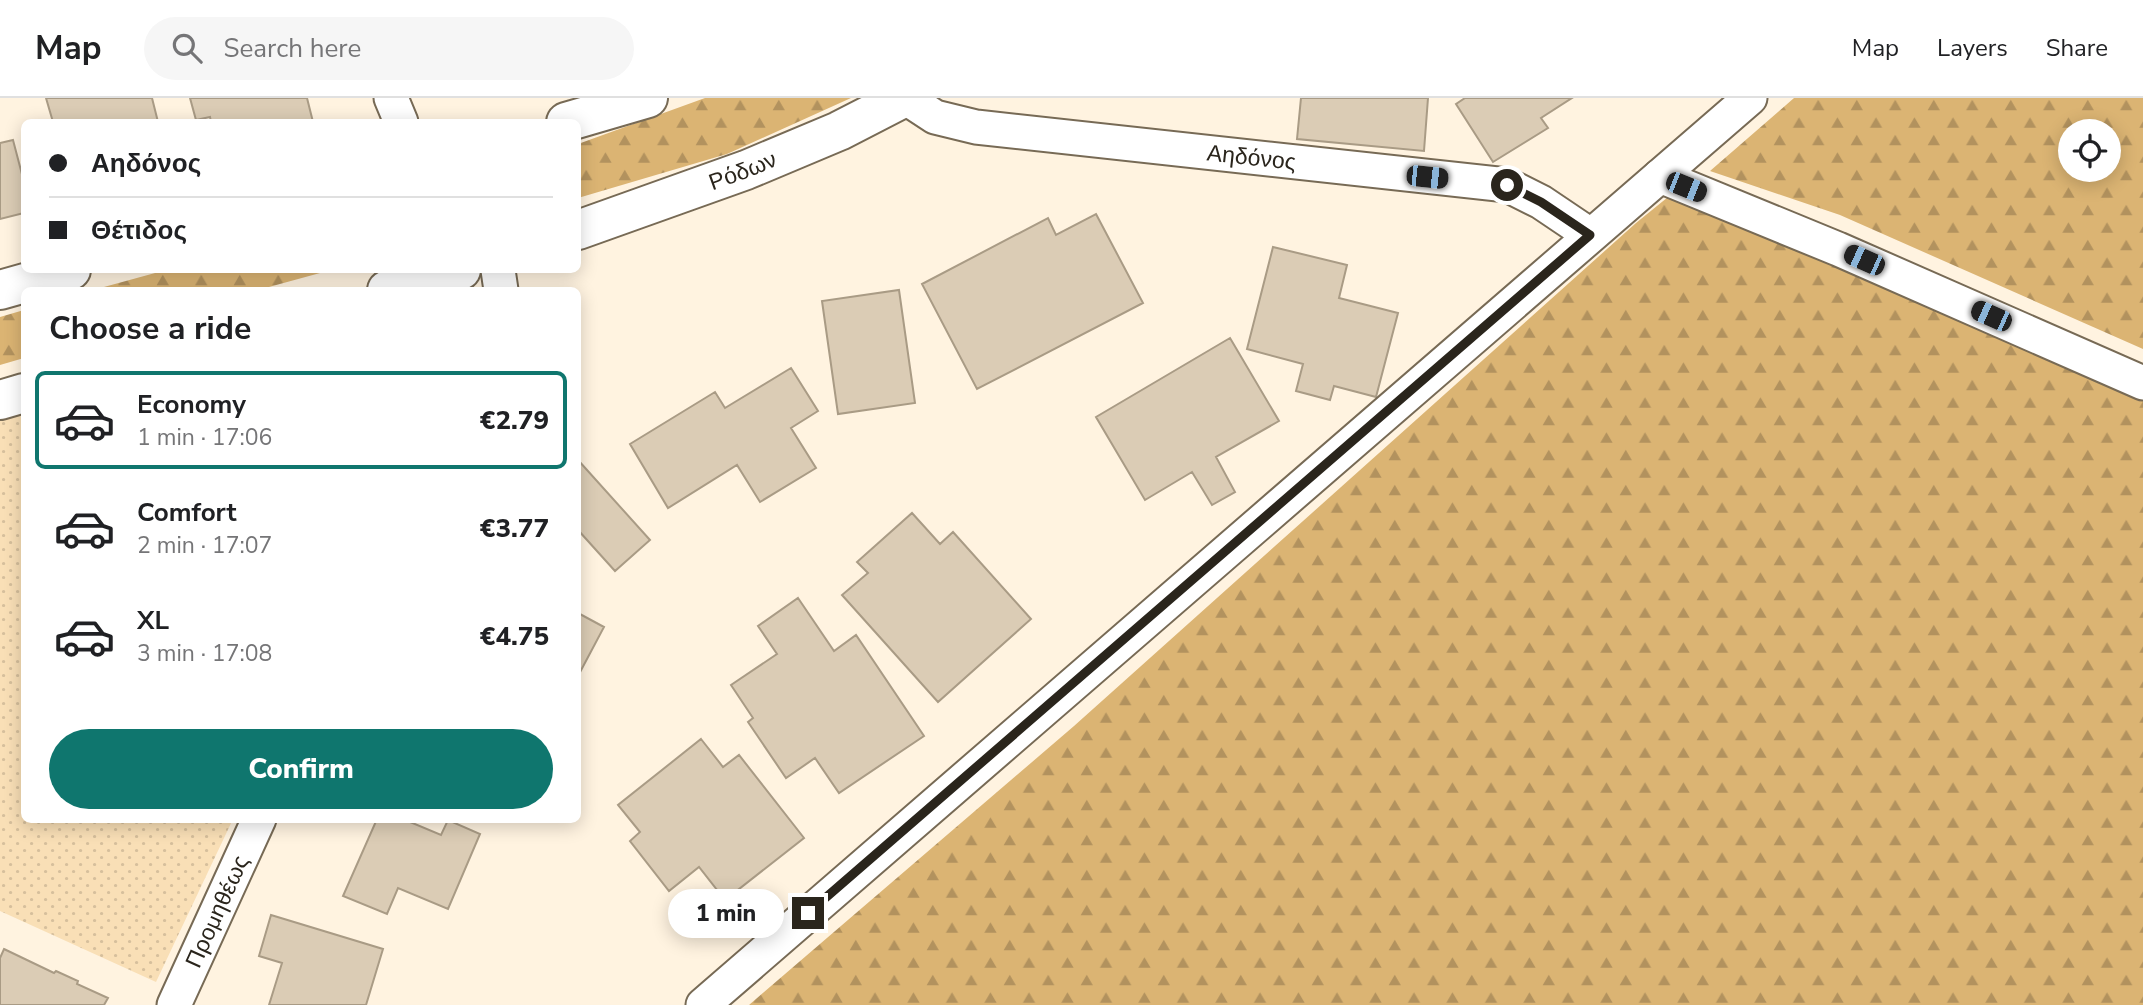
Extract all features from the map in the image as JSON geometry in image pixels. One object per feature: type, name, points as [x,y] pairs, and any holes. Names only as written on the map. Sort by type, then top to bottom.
[{"type":"street","points":[[391,98],[400,119]]},
{"type":"street","points":[[576,119],[648,98]]},
{"type":"street","name":"Ρόδων","points":[[581,229],[746,170],[839,131],[904,98]]},
{"type":"street","name":"Αηδόνος","points":[[904,98],[935,117],[976,127],[1507,185],[1541,202],[1590,235]]},
{"type":"street","points":[[703,1005],[1751,98]]},
{"type":"street","points":[[1660,176],[1838,249],[2143,383]]},
{"type":"street","points":[[0,290],[60,273]]},
{"type":"street","points":[[398,287],[450,273]]},
{"type":"street","points":[[0,400],[21,394]]},
{"type":"street","name":"Προμηθέως","points":[[174,1005],[258,823]]},
{"type":"shaded area","points":[[21,414],[21,823],[231,823],[156,982],[0,911],[0,421]]},
{"type":"green space","points":[[705,98],[851,98],[727,154],[581,197],[581,143]]},
{"type":"green space","points":[[1794,98],[2143,98],[2143,349],[1840,215],[1710,171]]},
{"type":"green space","points":[[1673,193],[2143,388],[2143,1005],[749,1005],[1074,726],[1636,223]]},
{"type":"green space","points":[[155,273],[320,273],[269,287],[104,287]]},
{"type":"green space","points":[[21,311],[21,359],[0,365],[0,317]]},
{"type":"building","points":[[46,98],[152,98],[157,119],[52,119]]},
{"type":"building","points":[[190,98],[307,98],[312,119],[210,117],[196,119]]},
{"type":"building","points":[[1301,98],[1428,98],[1424,151],[1297,139]]},
{"type":"building","points":[[1465,98],[1572,98],[1541,118],[1548,128],[1493,162],[1456,104]]},
{"type":"building","points":[[13,140],[21,171],[21,214],[0,219],[0,143]]},
{"type":"building","points":[[1096,214],[1143,303],[977,389],[922,284],[1048,218],[1056,235]]},
{"type":"building","points":[[1273,247],[1347,265],[1339,298],[1398,313],[1376,397],[1334,386],[1330,400],[1296,391],[1303,364],[1247,349]]},
{"type":"building","points":[[899,290],[915,403],[838,414],[822,301]]},
{"type":"building","points":[[1230,338],[1279,421],[1216,457],[1235,492],[1212,505],[1192,472],[1145,500],[1096,417]]},
{"type":"building","points":[[791,368],[818,411],[791,428],[816,468],[760,502],[737,465],[668,508],[630,444],[715,392],[725,408]]},
{"type":"building","points":[[581,463],[650,540],[615,571],[581,533]]},
{"type":"building","points":[[912,513],[940,544],[953,532],[1031,619],[938,702],[842,595],[868,573],[857,562]]},
{"type":"building","points":[[798,598],[834,651],[856,635],[924,736],[839,793],[815,758],[786,778],[748,722],[753,718],[731,685],[777,654],[758,626]]},
{"type":"building","points":[[581,615],[604,627],[581,670]]},
{"type":"building","points":[[701,739],[723,767],[739,755],[804,838],[725,900],[699,867],[669,891],[630,841],[640,832],[618,805]]},
{"type":"building","points":[[375,823],[412,823],[441,835],[447,823],[455,823],[480,834],[448,909],[398,888],[387,914],[343,896]]},
{"type":"building","points":[[271,915],[383,949],[366,1005],[269,1005],[282,963],[259,956]]},
{"type":"building","points":[[4,949],[54,973],[56,971],[78,981],[77,984],[108,998],[104,1005],[0,1005],[0,958]]},
{"type":"route","points":[[808,913],[1590,235],[1541,202],[1507,185]]}]
